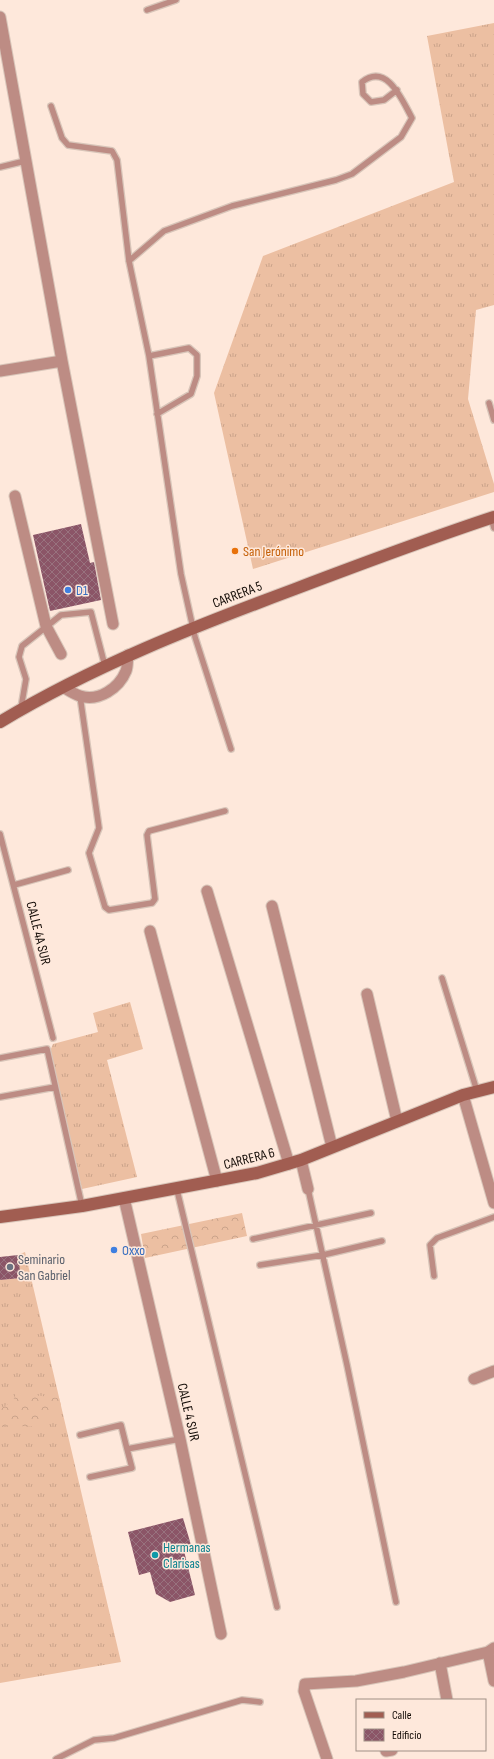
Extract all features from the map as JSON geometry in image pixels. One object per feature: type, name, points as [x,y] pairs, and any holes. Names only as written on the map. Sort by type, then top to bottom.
[{"type":"main road","name":"CARRERA 5","points":[[0,722],[21,709],[105,666],[192,627],[423,541],[493,521]]},
{"type":"main road","name":"CARRERA 6","points":[[0,1217],[82,1206],[177,1190],[257,1173],[301,1160],[463,1095],[494,1087]]},
{"type":"street","points":[[0,17],[62,361],[113,624]]},
{"type":"street","points":[[0,371],[62,361]]},
{"type":"street","points":[[15,496],[46,626],[61,654]]},
{"type":"street","points":[[63,687],[80,696],[95,697],[108,692],[120,682],[126,670],[128,655]]},
{"type":"street","points":[[206,891],[289,1164]]},
{"type":"street","points":[[272,906],[332,1147]]},
{"type":"street","points":[[150,931],[217,1181]]},
{"type":"street","points":[[366,994],[397,1122]]},
{"type":"street","points":[[463,1095],[494,1203]]},
{"type":"street","points":[[301,1160],[308,1189]]},
{"type":"street","name":"CALLE 4 SUR","points":[[124,1198],[180,1439],[221,1634]]},
{"type":"street","points":[[474,1379],[494,1371]]},
{"type":"street","points":[[327,1759],[304,1690],[305,1684],[356,1680],[440,1663],[491,1650],[494,1681]]},
{"type":"street","points":[[440,1663],[447,1699]]},
{"type":"lane","points":[[147,10],[176,0]]},
{"type":"lane","points":[[129,261],[164,231],[232,206],[336,180],[352,174],[401,137],[412,118],[396,90],[388,80],[378,76],[367,78],[362,82],[363,94],[371,102],[384,100],[396,90]]},
{"type":"lane","points":[[51,106],[62,138],[68,145],[112,151],[117,160],[129,261],[148,356],[181,574],[192,627],[230,750]]},
{"type":"lane","points":[[0,167],[25,161]]},
{"type":"lane","points":[[148,356],[189,348],[196,356],[197,376],[191,394],[157,414]]},
{"type":"lane","points":[[489,403],[494,420]]},
{"type":"lane","points":[[21,709],[26,679],[19,657],[22,646],[62,615],[91,612],[105,666]]},
{"type":"lane","points":[[80,696],[99,828],[89,853],[105,907],[109,910],[152,903],[155,899],[147,835],[149,831],[225,811]]},
{"type":"lane","name":"CALLE 4A SUR","points":[[0,834],[53,1038]]},
{"type":"lane","points":[[14,885],[68,870]]},
{"type":"lane","points":[[442,978],[477,1092]]},
{"type":"lane","points":[[0,1058],[47,1049],[82,1206]]},
{"type":"lane","points":[[0,1097],[55,1087]]},
{"type":"lane","points":[[308,1189],[396,1602]]},
{"type":"lane","points":[[177,1190],[277,1607]]},
{"type":"lane","points":[[253,1239],[371,1212]]},
{"type":"lane","points":[[434,1276],[430,1244],[437,1238],[494,1217]]},
{"type":"lane","points":[[260,1266],[323,1255],[382,1241]]},
{"type":"lane","points":[[80,1435],[121,1425],[128,1449],[132,1468],[90,1477]]},
{"type":"lane","points":[[128,1449],[180,1439]]},
{"type":"lane","points":[[56,1759],[94,1740],[114,1738],[242,1700],[260,1702]]},
{"type":"green space","points":[[494,23],[494,305],[476,310],[468,399],[494,484],[494,492],[253,569],[214,393],[263,256],[454,182],[427,36]]},
{"type":"green space","points":[[130,1002],[143,1049],[107,1060],[137,1177],[82,1189],[50,1051],[53,1044],[98,1032],[93,1013]]},
{"type":"green space","points":[[242,1213],[247,1236],[145,1258],[141,1234]]},
{"type":"green space","points":[[25,1252],[121,1662],[0,1683],[0,1280],[20,1278],[18,1255]]},
{"type":"green space","points":[[27,1392],[33,1395],[59,1398],[61,1405],[57,1411],[42,1423],[30,1426],[0,1427],[0,1409],[13,1401],[16,1393]]},
{"type":"building","points":[[81,524],[90,563],[94,562],[101,600],[50,611],[33,535]]},
{"type":"building","name":"Seminario San Gabriel","points":[[18,1255],[21,1278],[0,1280],[0,1257]]},
{"type":"building","name":"Hermanas Clarisas","points":[[183,1518],[191,1545],[183,1547],[195,1595],[170,1602],[156,1594],[150,1572],[139,1575],[128,1532]]},
{"type":"place","name":"San Jerónimo","points":[[235,551]]},
{"type":"place","name":"D1","points":[[68,590]]},
{"type":"place","name":"Oxxo","points":[[114,1250]]},
{"type":"place","name":"Seminario San Gabriel","points":[[10,1267]]},
{"type":"place","name":"Hermanas Clarisas","points":[[155,1555]]}]
